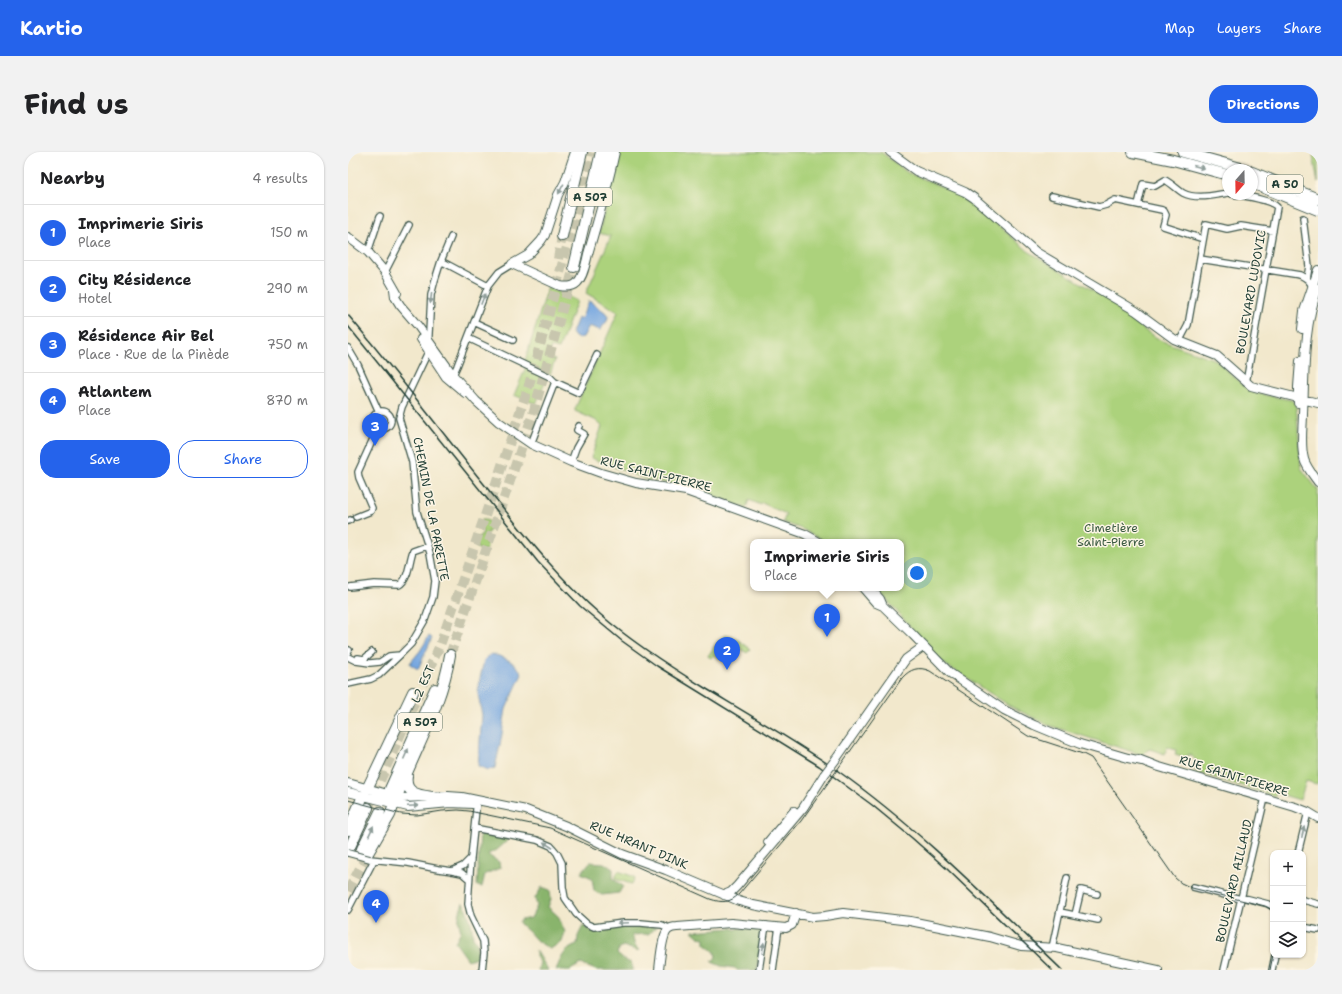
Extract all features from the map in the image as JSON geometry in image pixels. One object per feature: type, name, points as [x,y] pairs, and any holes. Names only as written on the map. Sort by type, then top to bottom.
[{"type":"highway","points":[[562,236],[582,152]]},
{"type":"highway","name":"A 507","points":[[574,267],[601,152]]},
{"type":"highway","points":[[580,242],[609,152]]},
{"type":"highway","points":[[1133,152],[1173,160],[1222,173]]},
{"type":"highway","points":[[1183,152],[1226,164]]},
{"type":"highway","name":"A 50","points":[[1258,174],[1318,199]]},
{"type":"highway","name":"A 50","points":[[1258,185],[1318,210]]},
{"type":"highway","name":"L2 EST","points":[[394,797],[450,656],[447,670],[430,720],[407,772]]},
{"type":"highway","points":[[348,830],[413,692]]},
{"type":"highway","points":[[368,856],[390,815],[394,797],[407,772]]},
{"type":"highway","points":[[407,772],[406,784],[411,791],[420,795],[433,797]]},
{"type":"highway","points":[[348,852],[368,808]]},
{"type":"highway","points":[[368,856],[380,812]]},
{"type":"street","points":[[443,374],[449,376],[453,375],[488,286],[500,272],[528,255],[545,235],[558,195],[565,182],[575,152]]},
{"type":"street","points":[[512,264],[560,286],[573,286],[578,282],[583,272],[594,234],[615,152]]},
{"type":"street","points":[[890,152],[916,171],[965,192],[980,203],[1036,252],[1136,311],[1167,335],[1179,342],[1217,356],[1246,383],[1256,389],[1318,403]]},
{"type":"street","points":[[1138,205],[1143,184],[1157,186],[1165,180],[1183,192],[1193,196],[1204,197],[1222,194]]},
{"type":"street","points":[[1052,196],[1096,207],[1106,205],[1115,200],[1164,211],[1166,215],[1163,225],[1164,227],[1203,239]]},
{"type":"street","name":"BOULEVARD LUDOVIC","points":[[1246,383],[1277,207],[1275,204],[1258,200]]},
{"type":"street","points":[[368,252],[380,216]]},
{"type":"street","points":[[1302,218],[1309,266],[1307,279]]},
{"type":"street","points":[[1179,342],[1188,325],[1206,224],[1227,229],[1241,226],[1273,231]]},
{"type":"street","points":[[385,272],[409,225]]},
{"type":"street","points":[[348,237],[368,252],[385,272],[394,289],[395,297],[411,319]]},
{"type":"street","points":[[392,420],[386,412],[379,412],[374,415],[373,419],[378,428],[383,429],[390,425],[392,420],[399,418],[402,407],[428,352],[431,295],[441,261],[452,237]]},
{"type":"street","points":[[1200,258],[1300,275],[1307,279],[1316,288]]},
{"type":"street","points":[[441,261],[488,286]]},
{"type":"street","points":[[1300,275],[1308,272],[1318,272],[1316,288],[1305,334],[1300,400],[1304,459],[1311,473],[1318,482]]},
{"type":"street","name":"RUE SAINT-PIERRE","points":[[411,319],[418,326],[453,375],[476,401]]},
{"type":"street","name":"RUE SAINT-PIERRE","points":[[411,319],[414,328],[443,374],[499,422],[531,444],[571,462],[627,481],[686,491],[805,534],[814,539]]},
{"type":"street","points":[[474,322],[514,340]]},
{"type":"street","points":[[468,338],[550,377],[555,382],[579,393],[597,354]]},
{"type":"street","points":[[348,348],[358,365],[379,412]]},
{"type":"street","points":[[531,444],[555,382]]},
{"type":"street","name":"CHEMIN DE LA PARETTE","points":[[348,684],[371,679],[379,675],[411,644],[425,620],[434,597],[435,581],[417,512],[412,462],[399,418]]},
{"type":"street","points":[[571,462],[586,435],[577,430],[579,426]]},
{"type":"street","points":[[356,517],[371,511],[372,508],[359,478],[358,472],[378,428]]},
{"type":"street","points":[[350,587],[402,583],[405,578],[413,551],[427,546]]},
{"type":"street","name":"RUE SAINT-PIERRE","points":[[866,591],[876,603],[883,606],[904,626],[913,635],[922,648],[946,670],[1019,718],[1080,744],[1265,798],[1308,812],[1318,818]]},
{"type":"street","name":"RUE SAINT-PIERRE","points":[[873,591],[880,599],[883,606]]},
{"type":"street","points":[[724,895],[780,827],[816,787],[909,656],[913,643],[904,626]]},
{"type":"street","points":[[909,656],[922,648]]},
{"type":"street","points":[[349,655],[364,659],[372,652]]},
{"type":"street","points":[[349,655],[370,663],[380,662],[389,656],[400,655]]},
{"type":"street","points":[[348,783],[365,792]]},
{"type":"street","points":[[348,792],[365,792],[408,798],[448,796],[477,802]]},
{"type":"street","points":[[394,797],[408,807],[477,802]]},
{"type":"street","name":"BOULEVARD AILLAUD","points":[[1224,970],[1265,798]]},
{"type":"street","points":[[477,802],[469,879],[468,904],[471,916],[483,941],[484,953],[482,970]]},
{"type":"street","name":"RUE HRANT DINK","points":[[477,802],[526,810],[545,817],[622,854],[666,870],[724,895],[753,905],[808,916],[819,917],[843,913],[910,921],[990,937],[1020,946],[1052,948],[1158,970]]},
{"type":"street","points":[[1299,850],[1308,812]]},
{"type":"street","points":[[474,828],[537,840],[551,846],[557,853],[562,863],[563,887],[566,898],[576,914],[587,924],[594,927],[623,923],[641,923],[662,925],[669,928],[731,923],[786,928],[792,925],[792,912]]},
{"type":"street","points":[[348,852],[462,873],[469,879]]},
{"type":"street","points":[[348,910],[368,856]]},
{"type":"street","points":[[452,871],[463,866],[471,858]]},
{"type":"street","points":[[1052,948],[1067,878]]},
{"type":"street","points":[[1192,887],[1270,905]]},
{"type":"street","points":[[1075,916],[1081,890],[1097,894]]},
{"type":"street","points":[[1306,901],[1318,904]]},
{"type":"street","points":[[1060,912],[1098,920]]},
{"type":"street","points":[[759,970],[766,926]]},
{"type":"street","points":[[773,970],[780,927]]},
{"type":"street","points":[[659,970],[664,939],[669,928]]},
{"type":"street","points":[[1306,928],[1318,930]]},
{"type":"street","points":[[1272,970],[1274,958]]},
{"type":"green space","name":"Cimetière Saint-Pierre","points":[[619,152],[881,152],[908,173],[955,192],[973,203],[1028,251],[1129,312],[1144,330],[1162,341],[1216,360],[1248,390],[1255,393],[1291,400],[1296,404],[1301,468],[1318,490],[1317,784],[1306,781],[1300,800],[1276,793],[1275,796],[1196,772],[1196,770],[1193,769],[1197,767],[1195,759],[1192,756],[1188,754],[1186,758],[1175,755],[1176,750],[1167,747],[1165,754],[1150,749],[1143,755],[1048,725],[1010,706],[941,661],[879,591],[904,591],[904,539],[820,539],[804,530],[783,522],[786,514],[762,503],[761,505],[749,500],[746,508],[690,487],[645,479],[591,458],[602,426],[595,420],[575,411],[575,409],[618,312],[586,293],[611,236],[599,233]]},
{"type":"green space","points":[[1313,155],[1317,155],[1318,157],[1318,183]]},
{"type":"green space","points":[[548,287],[577,301],[559,349],[551,347],[548,357],[555,360],[550,374],[524,364]]},
{"type":"green space","points":[[526,367],[547,377],[536,404],[514,395]]},
{"type":"green space","points":[[482,520],[488,521],[492,526],[484,538],[486,540],[487,549],[483,551],[477,548],[475,542],[476,538],[480,537],[483,532],[480,528]]},
{"type":"green space","points":[[725,635],[737,639],[750,649],[747,653],[725,639],[719,648],[731,656],[726,663],[714,655],[711,658],[708,656],[718,641]]},
{"type":"green space","points":[[480,833],[508,838],[508,840],[497,850],[488,854],[499,862],[500,868],[485,874],[482,887],[477,886]]},
{"type":"green space","points":[[590,862],[604,863],[613,869],[613,879],[623,886],[619,893],[602,895],[594,891],[592,878],[581,873]]},
{"type":"green space","points":[[618,871],[635,877],[632,884],[615,879]]},
{"type":"green space","points":[[542,887],[550,890],[551,899],[548,907],[558,916],[565,932],[562,942],[550,949],[537,941],[519,923],[521,920],[531,918],[537,906],[535,898]]},
{"type":"green space","points":[[463,903],[470,919],[473,937],[478,946],[477,957],[468,960],[455,942],[461,931],[459,917]]},
{"type":"green space","points":[[583,926],[593,931],[622,926],[657,927],[648,934],[632,935],[635,946],[639,950],[638,951],[623,946],[619,948],[617,954],[631,963],[633,970],[596,970],[581,964],[570,970],[556,970],[561,958],[566,952],[577,945],[578,936]]},
{"type":"green space","points":[[732,928],[736,930],[738,928],[763,931],[757,970],[737,970],[735,968],[721,966],[712,962],[716,957],[715,952],[705,944],[705,938],[699,937],[692,931]]},
{"type":"green space","points":[[536,950],[548,970],[538,970],[540,962],[536,957]]},
{"type":"water","points":[[589,301],[605,312],[608,316],[607,321],[600,330],[589,326],[583,337],[579,339],[572,333],[578,318],[581,319]]},
{"type":"water","points":[[429,636],[432,638],[418,669],[410,663],[420,651]]},
{"type":"water","points":[[491,654],[509,660],[517,666],[522,674],[506,709],[495,768],[488,770],[478,766],[482,715],[478,694],[484,660]]},
{"type":"tunnel","points":[[368,808],[440,645],[487,510],[529,385],[572,229],[590,152]]},
{"type":"tunnel","points":[[558,259],[562,236]]},
{"type":"tunnel","points":[[450,655],[533,414],[574,267]]},
{"type":"tunnel","points":[[348,891],[368,853]]},
{"type":"tram line","points":[[348,800],[401,814],[417,815],[442,811],[469,811],[550,828],[710,899],[729,901],[739,894],[801,821],[902,678],[908,672],[915,669],[926,669],[1028,736],[1091,758],[1175,878],[1181,883],[1192,888],[1270,908]]},
{"type":"tram line","points":[[1270,970],[1272,958]]},
{"type":"railway","points":[[348,315],[386,360],[521,530],[559,574],[586,602],[613,625],[652,654],[805,749],[868,793],[954,866],[1062,970]]},
{"type":"railway","points":[[348,326],[538,562],[580,606],[622,641],[657,666],[819,766],[872,805],[947,869],[1052,970]]},
{"type":"place","name":"Résidence Air Bel","points":[[375,446]]},
{"type":"place","name":"Imprimerie Siris","points":[[827,637]]},
{"type":"place","name":"City Résidence","points":[[727,670]]},
{"type":"place","name":"Atlantem","points":[[376,923]]}]
